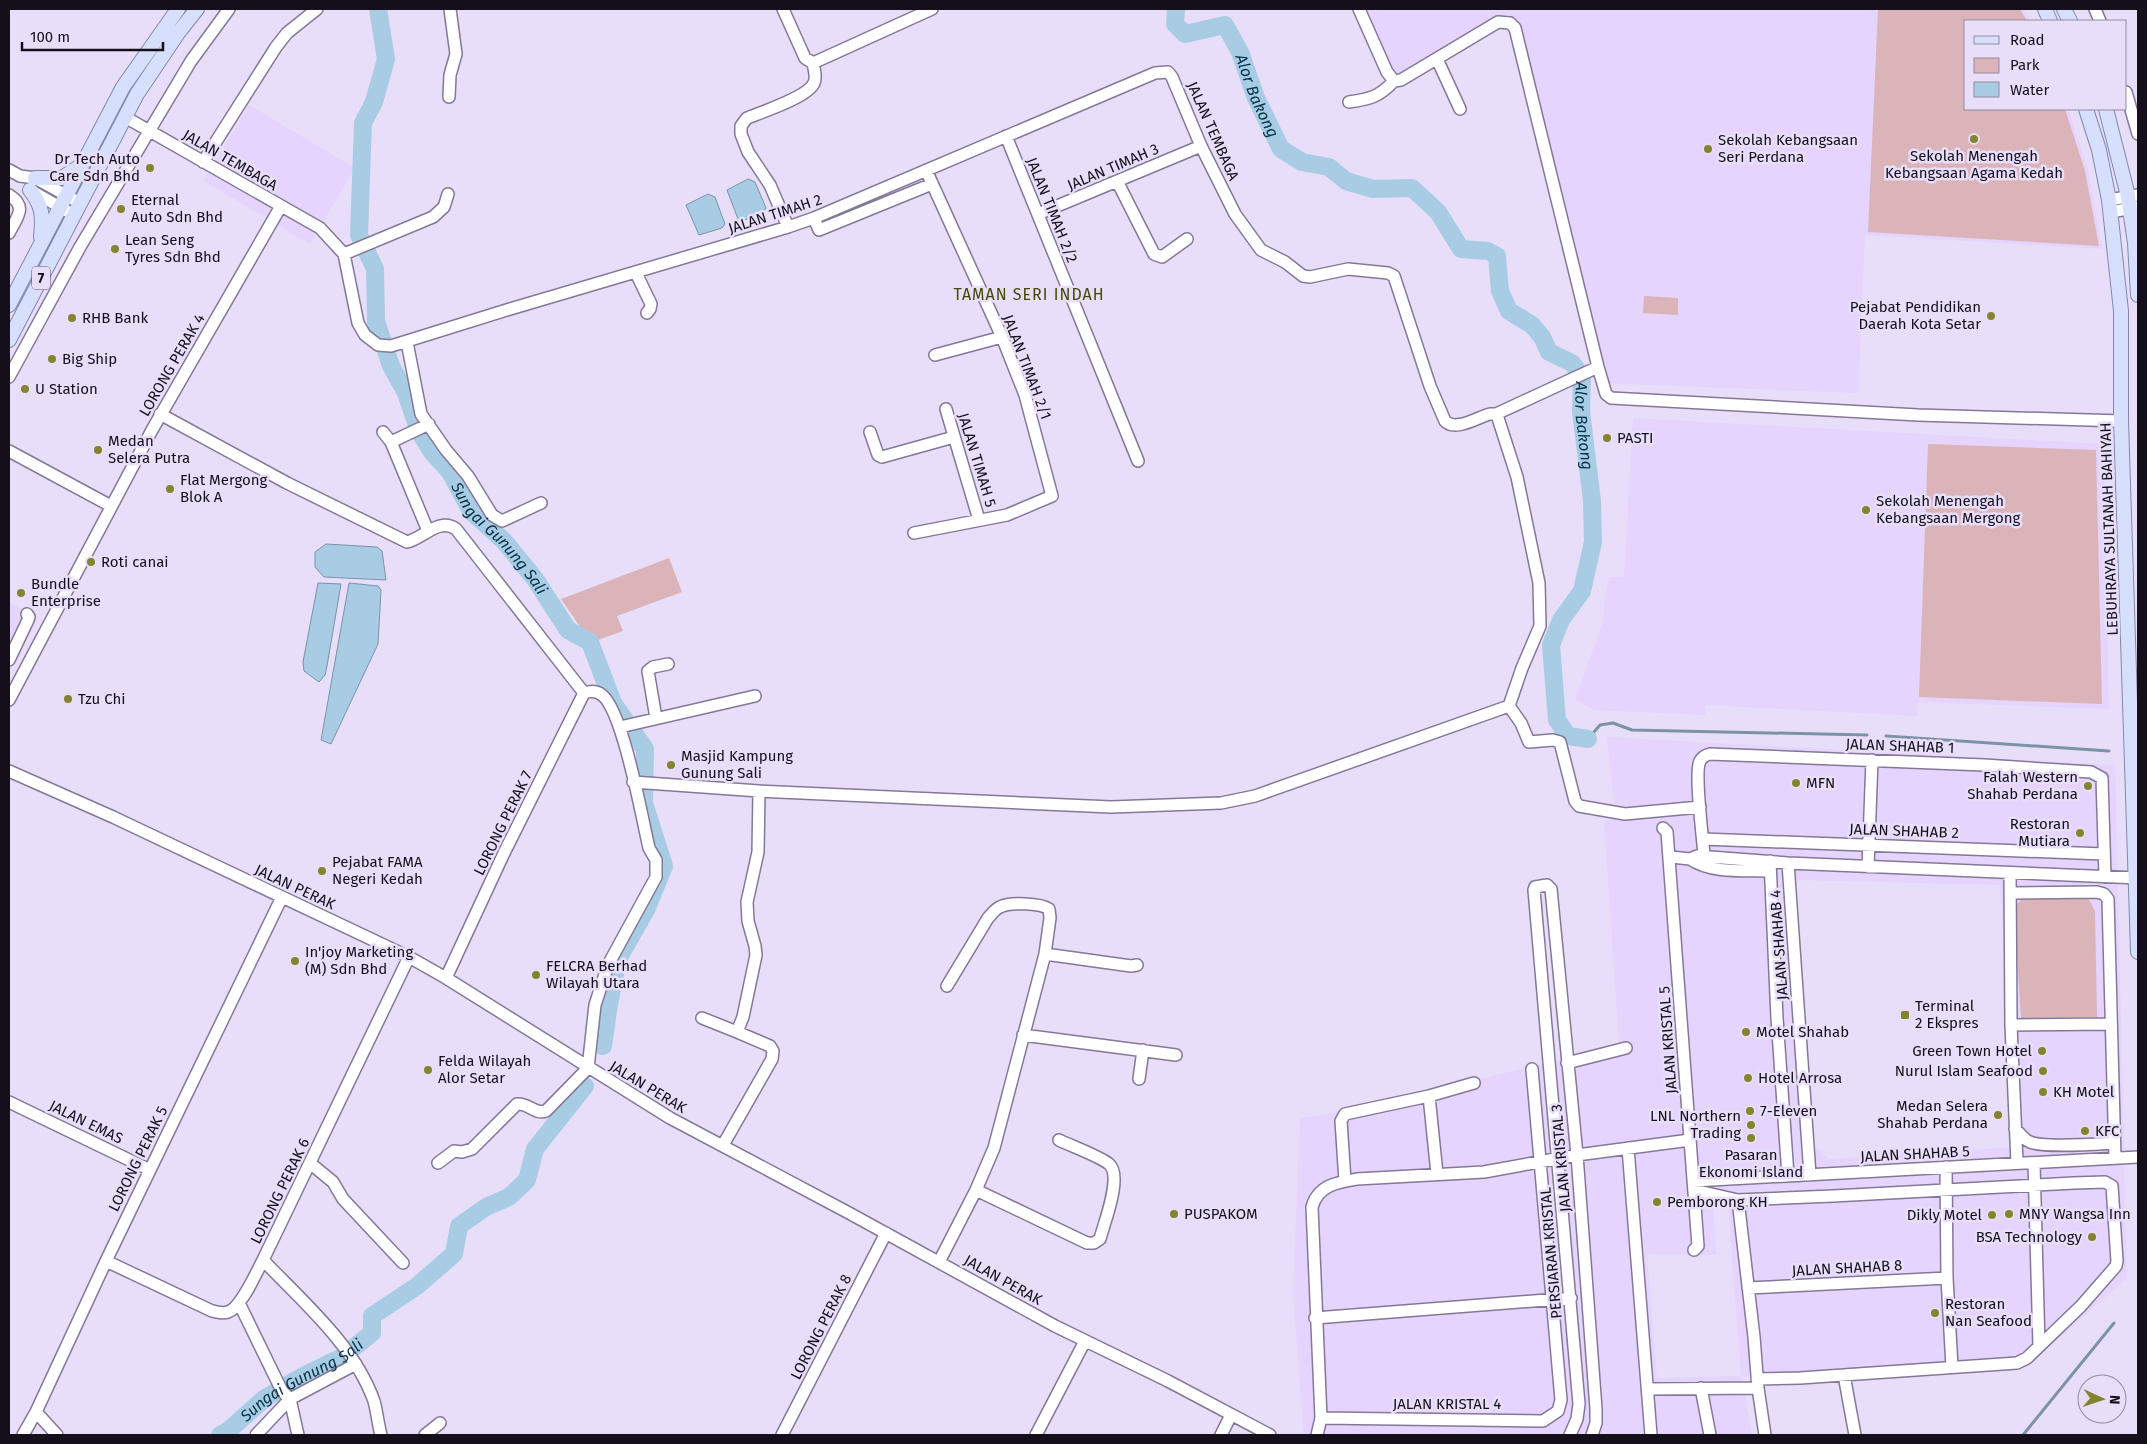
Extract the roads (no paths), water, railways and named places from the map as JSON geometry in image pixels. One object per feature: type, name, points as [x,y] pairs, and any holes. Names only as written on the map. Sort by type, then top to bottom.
[{"type":"main road","name":"7","points":[[9,305],[123,87],[178,9]]},
{"type":"main road","name":"7","points":[[9,340],[138,94],[178,33],[198,9]]},
{"type":"main road","name":"LEBUHRAYA SULTANAH BAHIYAH","points":[[2086,110],[2098,150],[2110,206],[2121,311],[2121,421],[2138,952]]},
{"type":"main road","points":[[2106,110],[2134,202],[2138,295]]},
{"type":"main road","points":[[40,246],[43,219],[39,201],[32,184],[62,178],[80,167]]},
{"type":"main road","points":[[63,202],[77,209]]},
{"type":"street","points":[[9,377],[41,317],[191,61],[226,12],[213,9]]},
{"type":"street","points":[[203,162],[276,47],[287,33],[317,9]]},
{"type":"street","points":[[449,97],[450,75],[456,54],[450,9]]},
{"type":"street","points":[[783,9],[805,58],[813,63],[816,79],[810,88],[747,118],[741,126],[741,134],[748,152],[770,185],[788,227]]},
{"type":"street","points":[[813,63],[932,9]]},
{"type":"street","points":[[1359,9],[1387,72],[1394,81]]},
{"type":"street","points":[[1349,102],[1370,99],[1384,91],[1394,81],[1401,80],[1498,22],[1510,23],[1514,28],[1594,369],[1606,394],[1618,399],[1687,401],[1918,415],[2121,421]]},
{"type":"street","points":[[1437,59],[1460,109]]},
{"type":"street","name":"JALAN TEMBAGA","points":[[1155,73],[1168,72],[1172,77],[1201,146],[1235,214],[1261,250],[1285,262],[1304,276],[1310,277],[1348,269],[1388,273],[1394,276],[1430,386],[1445,421],[1448,425],[1456,426],[1477,418],[1496,414]]},
{"type":"street","name":"JALAN TIMAH 2","points":[[344,254],[358,322],[368,338],[378,345],[391,346],[814,218],[1155,73]]},
{"type":"street","points":[[2127,96],[2138,134]]},
{"type":"street","name":"JALAN TEMBAGA","points":[[125,117],[320,228],[344,254]]},
{"type":"street","name":"JALAN TIMAH 2/2","points":[[1006,136],[1138,461]]},
{"type":"street","name":"JALAN TIMAH 3","points":[[1038,214],[1201,146]]},
{"type":"street","points":[[9,170],[63,202]]},
{"type":"street","name":"JALAN TIMAH 2/1","points":[[926,170],[1002,337],[1026,395],[1052,496],[1007,515],[979,520]]},
{"type":"street","points":[[1117,181],[1154,254],[1162,257],[1187,239]]},
{"type":"street","points":[[814,218],[819,230],[932,184]]},
{"type":"street","points":[[344,254],[433,217],[444,207],[448,194]]},
{"type":"street","points":[[9,195],[17,200],[20,206],[20,212],[9,233]]},
{"type":"street","points":[[2110,206],[2134,202]]},
{"type":"street","name":"LORONG PERAK 4","points":[[9,700],[160,414],[281,206]]},
{"type":"street","points":[[636,272],[651,304],[647,313]]},
{"type":"street","points":[[26,308],[41,317]]},
{"type":"street","points":[[935,355],[1002,337]]},
{"type":"street","points":[[408,342],[423,427],[468,476],[492,515],[502,521],[541,503]]},
{"type":"street","points":[[1508,706],[1540,626],[1539,583],[1517,477],[1496,414],[1594,369]]},
{"type":"street","name":"JALAN TIMAH 5","points":[[946,409],[979,520]]},
{"type":"street","points":[[160,414],[287,483],[407,542],[445,524],[456,529],[584,693],[596,692],[602,695],[609,703],[622,727],[641,782],[649,848],[657,868],[656,877],[608,965],[603,979],[592,1022],[588,1068],[546,1111],[538,1112],[523,1104],[517,1104],[472,1149],[462,1152],[454,1151],[438,1163]]},
{"type":"street","points":[[423,427],[387,437],[428,532]]},
{"type":"street","points":[[870,432],[878,455],[882,458],[954,437]]},
{"type":"street","points":[[9,451],[111,506]]},
{"type":"street","points":[[914,533],[979,520]]},
{"type":"street","points":[[27,614],[28,620],[10,653],[30,659]]},
{"type":"street","points":[[656,718],[648,671],[653,667],[668,664]]},
{"type":"street","name":"LORONG PERAK 7","points":[[446,978],[504,853],[584,693]]},
{"type":"street","points":[[622,727],[755,696]]},
{"type":"street","points":[[641,782],[759,791],[1111,807],[1221,803],[1255,796],[1508,706]]},
{"type":"street","points":[[1508,706],[1521,723],[1529,742],[1553,740],[1560,742],[1575,801],[1579,806],[1625,814],[1700,807]]},
{"type":"street","name":"JALAN SHAHAB 1","points":[[1704,856],[1699,766],[1704,756],[1710,754],[1984,765],[2091,772],[2098,774],[2102,778],[2104,854]]},
{"type":"street","points":[[1868,867],[1872,760]]},
{"type":"street","name":"JALAN PERAK","points":[[9,770],[122,821],[409,957],[446,978],[670,1118],[1086,1341],[1270,1435]]},
{"type":"street","points":[[738,1032],[756,955],[748,921],[747,902],[758,852],[759,791]]},
{"type":"street","name":"JALAN KRISTAL 5","points":[[1663,828],[1667,832],[1671,857],[1698,1246],[1694,1250]]},
{"type":"street","name":"JALAN SHAHAB 2","points":[[1703,839],[2104,854]]},
{"type":"street","points":[[2104,854],[2104,877]]},
{"type":"street","points":[[1671,857],[1690,859],[1704,856],[1770,866]]},
{"type":"street","points":[[1690,859],[1698,864],[1714,869],[1770,866],[1788,863],[2137,878]]},
{"type":"street","name":"JALAN SHAHAB 4","points":[[1788,863],[1810,1174]]},
{"type":"street","points":[[1770,866],[1788,1176]]},
{"type":"street","points":[[2010,873],[2011,1025],[2017,1163]]},
{"type":"street","name":"JALAN KRISTAL 3","points":[[1550,1066],[1534,890],[1537,886],[1549,886],[1551,889],[1577,1155],[1594,1430]]},
{"type":"street","points":[[2010,893],[2097,892],[2104,894],[2108,899],[2115,1158]]},
{"type":"street","name":"LORONG PERAK 5","points":[[23,1435],[36,1412],[106,1260],[282,897]]},
{"type":"street","points":[[939,1262],[976,1190],[994,1148],[1045,954],[1050,918],[1048,909],[1039,905],[1006,905],[999,907],[988,918],[947,986]]},
{"type":"street","points":[[1045,954],[1131,966],[1137,965]]},
{"type":"street","name":"LORONG PERAK 6","points":[[239,1303],[263,1260],[409,957]]},
{"type":"street","points":[[702,1018],[770,1046],[772,1052],[772,1059],[723,1146]]},
{"type":"street","points":[[2011,1025],[2111,1024]]},
{"type":"street","points":[[1023,1035],[1176,1055]]},
{"type":"street","points":[[1567,1063],[1626,1048]]},
{"type":"street","points":[[1139,1079],[1143,1050]]},
{"type":"street","name":"PERSIARAN KRISTAL","points":[[1550,1066],[1579,1404],[1577,1419],[1570,1435]]},
{"type":"street","points":[[1532,1069],[1553,1299]]},
{"type":"street","points":[[1345,1181],[1342,1116],[1429,1096],[1474,1083]]},
{"type":"street","points":[[1429,1096],[1437,1174]]},
{"type":"street","name":"JALAN EMAS","points":[[9,1102],[150,1170]]},
{"type":"street","points":[[2015,1129],[2028,1142],[2033,1144],[2114,1143]]},
{"type":"street","points":[[976,1190],[1087,1244],[1096,1242],[1100,1239],[1115,1184],[1114,1173],[1108,1164],[1059,1140]]},
{"type":"street","points":[[1317,1435],[1321,1418],[1315,1318],[1312,1207],[1314,1198],[1324,1188],[1345,1181],[1484,1172],[1577,1155],[1690,1140]]},
{"type":"street","points":[[1628,1148],[1649,1389],[1651,1435]]},
{"type":"street","name":"JALAN SHAHAB 5","points":[[1694,1185],[1810,1174],[2138,1157]]},
{"type":"street","points":[[2034,1162],[2039,1346]]},
{"type":"street","points":[[310,1163],[333,1182],[343,1200],[403,1263]]},
{"type":"street","points":[[1946,1167],[1947,1278],[1952,1367]]},
{"type":"street","points":[[1649,1389],[1701,1388],[1844,1375],[2016,1363],[2027,1358],[2081,1306],[2117,1261],[2112,1186],[2105,1182],[1738,1200],[1694,1185]]},
{"type":"street","points":[[1738,1200],[1754,1337],[1757,1384],[1765,1435]]},
{"type":"street","name":"LORONG PERAK 8","points":[[782,1435],[886,1233]]},
{"type":"street","points":[[106,1260],[212,1311],[220,1313],[229,1312],[239,1303],[283,1391],[298,1435]]},
{"type":"street","points":[[263,1260],[356,1364],[374,1403],[380,1435]]},
{"type":"street","name":"JALAN SHAHAB 8","points":[[1748,1288],[1947,1278]]},
{"type":"street","points":[[1315,1318],[1571,1298]]},
{"type":"street","name":"JALAN KRISTAL 4","points":[[1321,1418],[1543,1421],[1558,1411],[1561,1400],[1553,1299]]},
{"type":"street","points":[[1036,1435],[1086,1341]]},
{"type":"street","points":[[256,1435],[283,1391],[356,1364]]},
{"type":"street","points":[[1844,1375],[1855,1435]]},
{"type":"street","points":[[1701,1388],[1710,1435]]},
{"type":"street","points":[[36,1412],[57,1435]]},
{"type":"street","points":[[1220,1435],[1231,1415]]},
{"type":"street","points":[[1577,1419],[1594,1430]]},
{"type":"street","points":[[425,1435],[440,1423]]},
{"type":"water","points":[[748,179],[755,182],[766,208],[763,213],[742,221],[738,219],[727,190]]},
{"type":"water","points":[[708,194],[715,197],[725,224],[722,228],[699,235],[686,205]]},
{"type":"water","points":[[326,544],[377,547],[382,551],[386,580],[324,577],[315,567],[315,552]]},
{"type":"water","points":[[318,583],[341,584],[325,675],[319,682],[304,671],[303,662]]},
{"type":"water","points":[[349,583],[378,586],[381,590],[378,644],[331,744],[321,740]]},
{"type":"waterway","name":"Sungai Gunung Sali","points":[[378,9],[386,59],[374,102],[363,123],[359,235],[375,269],[376,321],[391,366],[406,393],[419,431],[432,452],[450,472],[471,511],[504,541],[535,579],[568,630],[590,642],[613,703],[645,749],[644,803],[664,866],[646,910],[618,959],[603,1046]]},
{"type":"waterway","name":"Alor Bakong","points":[[1176,9],[1175,24],[1185,34],[1225,25],[1240,52],[1256,98],[1281,149],[1302,162],[1329,167],[1346,181],[1373,189],[1412,188],[1438,212],[1461,249],[1488,251],[1497,256],[1500,291],[1509,311],[1532,325],[1542,337],[1549,352],[1572,363],[1582,377],[1581,411],[1592,501],[1593,542],[1582,591],[1561,620],[1551,645],[1557,720],[1568,736],[1588,739]]},
{"type":"waterway","points":[[1588,739],[1600,725],[1613,723],[1632,730],[1867,735]]},
{"type":"waterway","points":[[1886,736],[2109,751]]},
{"type":"waterway","name":"Sungai Gunung Sali","points":[[220,1435],[228,1431],[265,1398],[303,1376],[342,1357],[372,1333],[372,1316],[417,1286],[454,1254],[459,1226],[486,1207],[509,1197],[527,1180],[535,1149],[585,1086]]},
{"type":"waterway","points":[[2023,1435],[2114,1323]]},
{"type":"place","name":"Sekolah Menengah Kebangsaan Agama Kedah","points":[[1974,139]]},
{"type":"place","name":"Sekolah Kebangsaan Seri Perdana","points":[[1708,149]]},
{"type":"place","name":"Dr Tech Auto Care Sdn Bhd","points":[[150,168]]},
{"type":"place","name":"Eternal Auto Sdn Bhd","points":[[121,209]]},
{"type":"place","name":"Lean Seng Tyres Sdn Bhd","points":[[115,249]]},
{"type":"place","name":"Pejabat Pendidikan Daerah Kota Setar","points":[[1991,316]]},
{"type":"place","name":"RHB Bank","points":[[72,318]]},
{"type":"place","name":"Big Ship","points":[[52,359]]},
{"type":"place","name":"U Station","points":[[25,389]]},
{"type":"place","name":"PASTI","points":[[1607,438]]},
{"type":"place","name":"Medan Selera Putra","points":[[98,450]]},
{"type":"place","name":"Flat Mergong Blok A","points":[[170,489]]},
{"type":"place","name":"Sekolah Menengah Kebangsaan Mergong","points":[[1866,510]]},
{"type":"place","name":"Roti canai","points":[[91,562]]},
{"type":"place","name":"Bundle Enterprise","points":[[21,593]]},
{"type":"place","name":"Tzu Chi","points":[[68,699]]},
{"type":"place","name":"Masjid Kampung Gunung Sali","points":[[671,765]]},
{"type":"place","name":"MFN","points":[[1796,783]]},
{"type":"place","name":"Falah Western Shahab Perdana","points":[[2088,786]]},
{"type":"place","name":"Restoran Mutiara","points":[[2080,833]]},
{"type":"place","name":"Pejabat FAMA Negeri Kedah","points":[[322,871]]},
{"type":"place","name":"In'joy Marketing (M) Sdn Bhd","points":[[295,961]]},
{"type":"place","name":"FELCRA Berhad Wilayah Utara","points":[[536,975]]},
{"type":"place","name":"Terminal 2 Ekspres","points":[[1905,1015]]},
{"type":"place","name":"Motel Shahab","points":[[1746,1032]]},
{"type":"place","name":"Green Town Hotel","points":[[2042,1051]]},
{"type":"place","name":"Felda Wilayah Alor Setar","points":[[428,1070]]},
{"type":"place","name":"Nurul Islam Seafood","points":[[2043,1071]]},
{"type":"place","name":"Hotel Arrosa","points":[[1748,1078]]},
{"type":"place","name":"KH Motel","points":[[2043,1092]]},
{"type":"place","name":"7-Eleven","points":[[1750,1111]]},
{"type":"place","name":"Medan Selera Shahab Perdana","points":[[1998,1115]]},
{"type":"place","name":"LNL Northern Trading","points":[[1751,1125]]},
{"type":"place","name":"KFC","points":[[2085,1131]]},
{"type":"place","name":"Pasaran Ekonomi Island","points":[[1751,1138]]},
{"type":"place","name":"Pemborong KH","points":[[1657,1202]]},
{"type":"place","name":"PUSPAKOM","points":[[1174,1214]]},
{"type":"place","name":"MNY Wangsa Inn","points":[[2009,1214]]},
{"type":"place","name":"Dikly Motel","points":[[1992,1215]]},
{"type":"place","name":"BSA Technology","points":[[2092,1237]]},
{"type":"place","name":"Restoran Nan Seafood","points":[[1935,1313]]},
{"type":"district","name":"TAMAN SERI INDAH","points":[[1029,294]]}]
